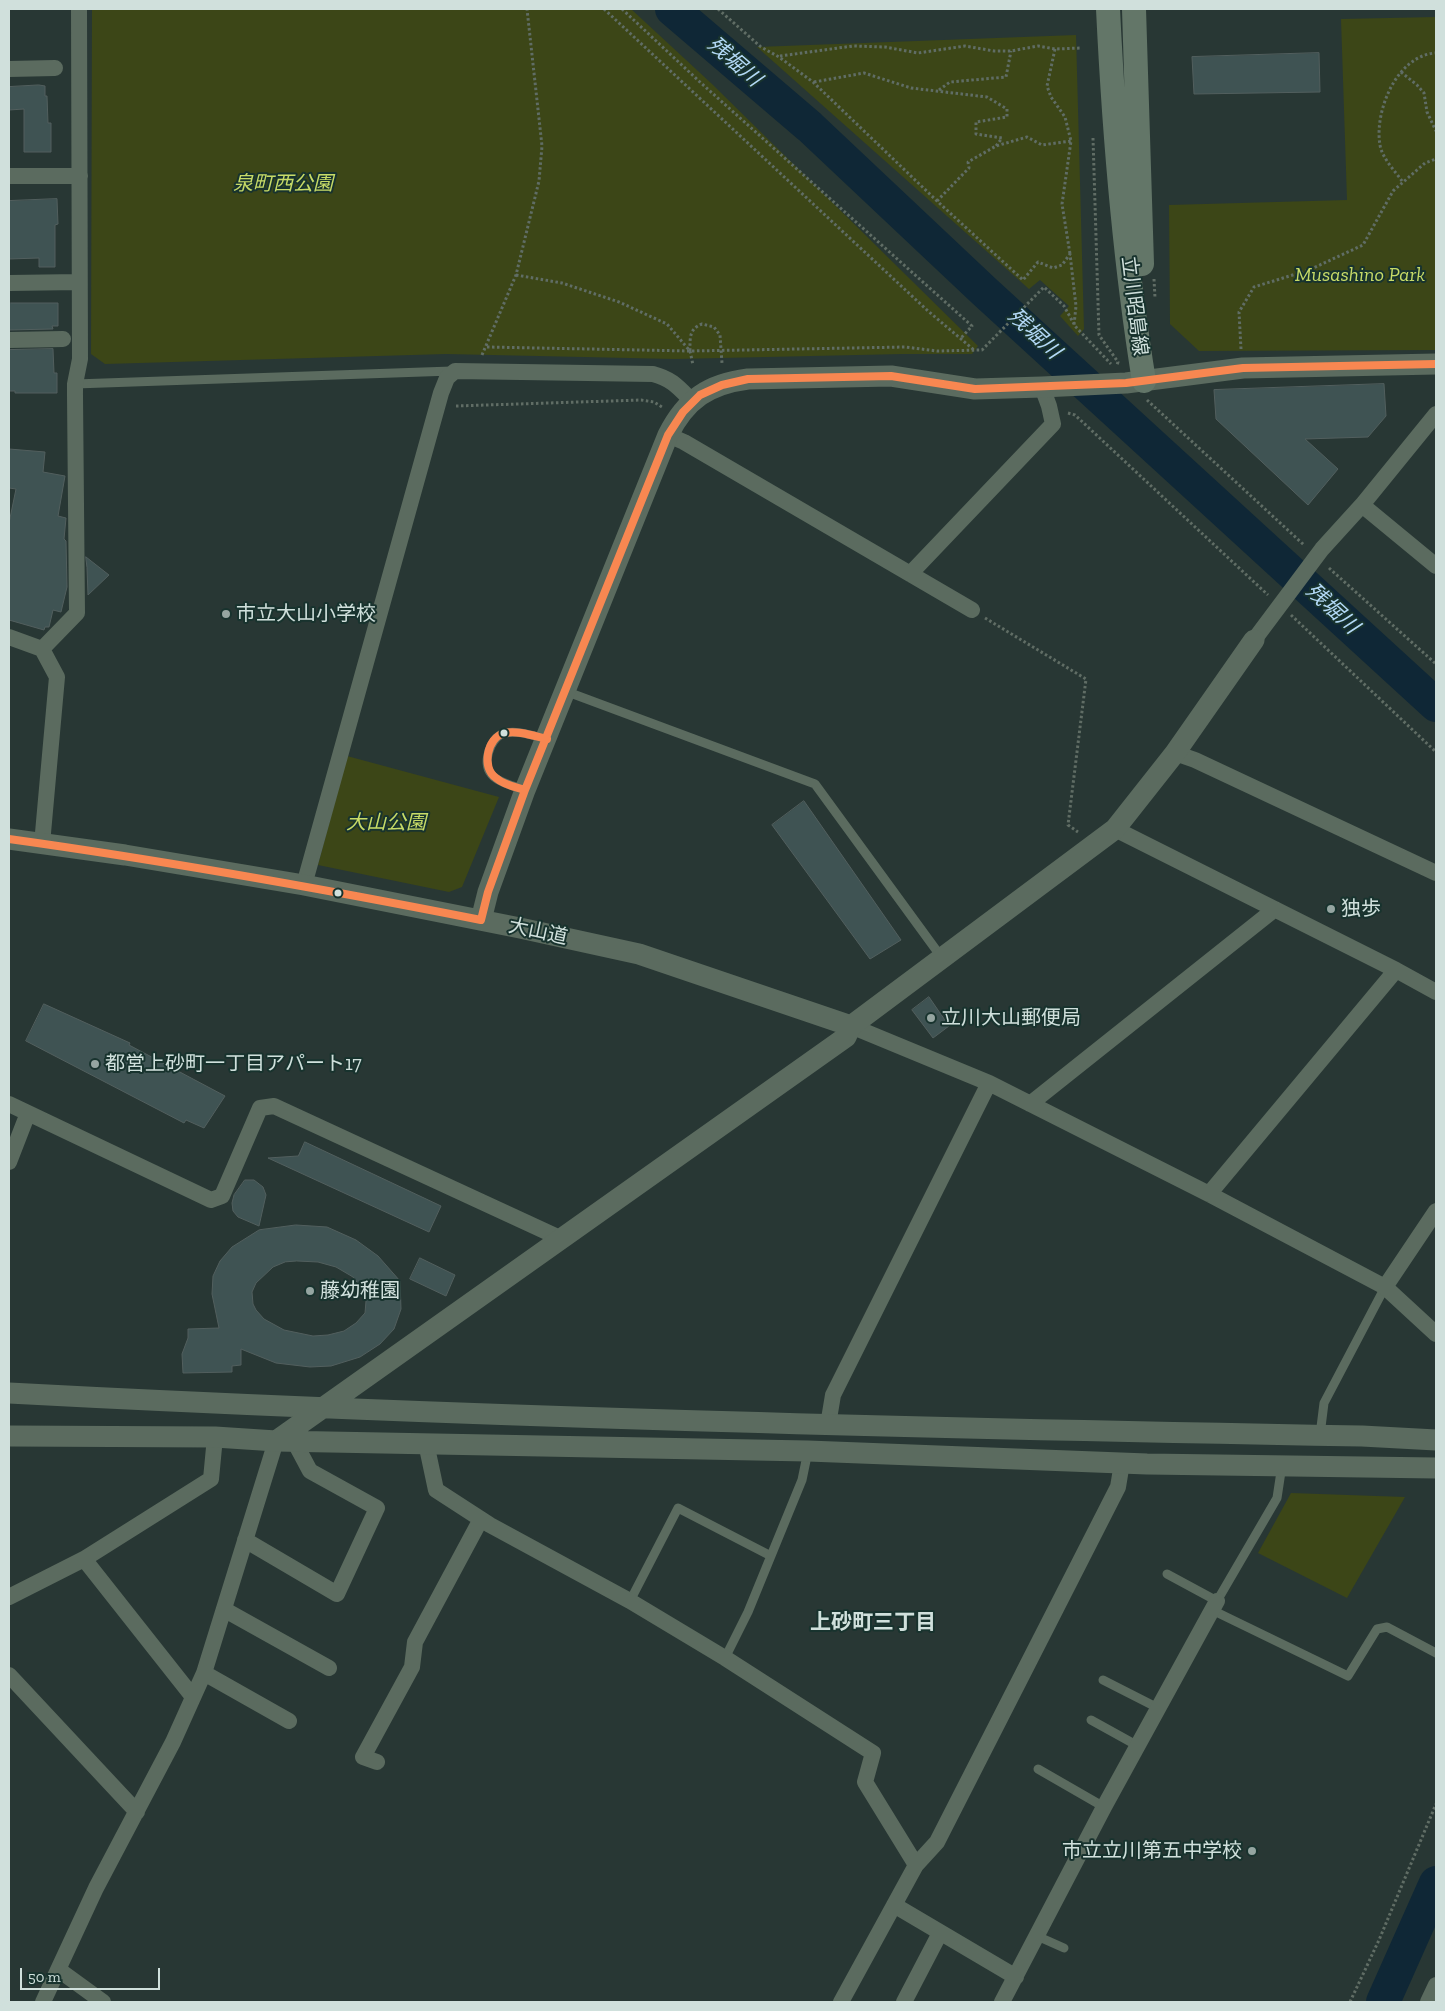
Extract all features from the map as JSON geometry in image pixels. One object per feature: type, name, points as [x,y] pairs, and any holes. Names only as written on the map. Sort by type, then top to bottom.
[{"type":"main road","name":"立川昭島線","points":[[1108,9],[1115,143],[1136,332],[1133,383]]},
{"type":"main road","name":"立川昭島線","points":[[1133,383],[1144,330],[1134,9]]},
{"type":"street","points":[[42,649],[77,613],[75,384],[80,359],[78,9]]},
{"type":"street","points":[[9,69],[55,68]]},
{"type":"street","points":[[9,176],[80,176]]},
{"type":"street","points":[[9,282],[79,282]]},
{"type":"street","points":[[9,340],[63,339]]},
{"type":"street","points":[[481,920],[488,892],[525,790],[668,435],[678,416],[692,401],[712,388],[728,382],[748,379],[891,376],[975,388],[1046,387],[1133,383],[1243,368],[1436,364]]},
{"type":"street","points":[[304,885],[447,378],[455,371],[653,374],[667,378],[676,384],[692,401]]},
{"type":"street","points":[[910,574],[1053,424],[1046,387]]},
{"type":"street","points":[[43,2002],[96,1888],[173,1742],[204,1673],[246,1540],[285,1441],[326,1407],[846,1036],[852,1026],[1115,829],[1175,753],[1254,640],[1317,559],[1322,549],[1362,505],[1436,414]]},
{"type":"street","points":[[668,435],[684,442],[972,610]]},
{"type":"street","points":[[1362,505],[1436,566]]},
{"type":"street","points":[[9,637],[42,649],[57,677],[42,844]]},
{"type":"street","points":[[1175,753],[1195,760],[1436,873]]},
{"type":"street","points":[[1115,829],[1276,909],[1436,992]]},
{"type":"street","name":"大山道","points":[[9,839],[125,855],[304,885],[639,954],[852,1026]]},
{"type":"street","points":[[1030,1104],[1276,909]]},
{"type":"street","points":[[1209,1194],[1396,970]]},
{"type":"street","points":[[852,1026],[989,1083],[1209,1194],[1384,1286],[1436,1334]]},
{"type":"street","points":[[828,1425],[833,1395],[989,1083]]},
{"type":"street","points":[[9,1104],[211,1200],[222,1196],[260,1108],[274,1106],[562,1239]]},
{"type":"street","points":[[9,1162],[28,1113]]},
{"type":"street","points":[[1384,1286],[1436,1211]]},
{"type":"street","points":[[9,1393],[596,1418],[828,1425],[1362,1436],[1436,1440]]},
{"type":"street","points":[[1147,1464],[1143,1453],[1148,1440],[1166,1432]]},
{"type":"street","points":[[9,1436],[215,1437],[285,1441],[808,1451],[1147,1464],[1436,1468]]},
{"type":"street","points":[[1362,1436],[1371,1445],[1375,1457],[1365,1466]]},
{"type":"street","points":[[9,1597],[84,1559],[211,1479],[215,1437]]},
{"type":"street","points":[[246,1540],[337,1594],[377,1508],[310,1471],[285,1441]]},
{"type":"street","points":[[426,1443],[436,1490],[481,1519],[630,1601],[725,1658],[873,1753],[865,1782],[916,1865]]},
{"type":"street","points":[[841,2002],[916,1865],[936,1842],[955,1806],[1118,1487],[1122,1463]]},
{"type":"street","points":[[376,1762],[363,1757],[412,1668],[416,1642],[481,1519]]},
{"type":"street","points":[[84,1559],[192,1697]]},
{"type":"street","points":[[1002,2002],[1104,1807],[1214,1606]]},
{"type":"street","points":[[225,1610],[328,1668]]},
{"type":"street","points":[[204,1673],[289,1721]]},
{"type":"street","points":[[9,1675],[137,1812]]},
{"type":"street","points":[[894,1905],[1016,1976]]},
{"type":"street","points":[[904,2002],[940,1933]]},
{"type":"street","points":[[59,1970],[103,2002]]},
{"type":"lane","points":[[75,384],[455,371]]},
{"type":"lane","points":[[565,691],[815,784],[942,958]]},
{"type":"lane","points":[[525,790],[498,780],[489,772],[486,759],[492,743],[501,735],[514,733],[547,739]]},
{"type":"lane","points":[[1320,1435],[1324,1403],[1384,1286]]},
{"type":"lane","points":[[725,1658],[748,1612],[802,1480],[808,1451]]},
{"type":"lane","points":[[1214,1606],[1277,1498],[1282,1465]]},
{"type":"lane","points":[[630,1601],[678,1508],[771,1556]]},
{"type":"lane","points":[[1167,1574],[1214,1606],[1348,1676],[1377,1629],[1387,1627],[1436,1653]]},
{"type":"lane","points":[[1103,1680],[1158,1708]]},
{"type":"lane","points":[[1091,1720],[1138,1746]]},
{"type":"lane","points":[[1038,1770],[1104,1807]]},
{"type":"lane","points":[[1037,1936],[1064,1948]]},
{"type":"path","points":[[478,361],[487,347],[516,275],[539,181],[542,146],[527,9]]},
{"type":"path","points":[[604,9],[928,311],[975,350]]},
{"type":"path","points":[[622,9],[701,83],[972,326],[961,338]]},
{"type":"path","points":[[718,9],[761,47],[779,56],[813,82],[937,201],[1023,280],[1038,262],[1053,268],[1062,265],[1070,254]]},
{"type":"path","points":[[779,56],[853,46],[885,47],[918,53],[965,46],[1011,51],[1038,46],[1055,49],[1081,48]]},
{"type":"path","points":[[1055,49],[1048,86],[1051,97],[1064,117],[1071,141],[1062,204],[1076,306],[1074,325]]},
{"type":"path","points":[[938,90],[950,82],[1006,77],[1011,51]]},
{"type":"path","points":[[1402,181],[1380,147],[1380,132],[1388,94],[1401,72],[1417,58],[1436,53]]},
{"type":"path","points":[[1401,72],[1424,93],[1426,112],[1436,131]]},
{"type":"path","points":[[813,82],[864,74],[911,88],[987,97],[1007,109],[1007,117],[976,122],[976,134],[1002,138],[996,146]]},
{"type":"path","points":[[937,201],[969,168],[968,162],[996,146],[1028,138],[1042,145],[1071,141]]},
{"type":"path","points":[[1093,138],[1099,335],[1133,383]]},
{"type":"path","points":[[1241,355],[1239,312],[1254,287],[1309,270],[1363,245],[1393,191],[1402,181],[1425,163],[1436,159]]},
{"type":"path","points":[[516,275],[562,283],[619,302],[667,324],[690,352]]},
{"type":"path","points":[[487,347],[690,352],[905,347],[937,351],[982,350],[1044,287],[1064,306],[1074,325],[1133,383],[1317,559],[1436,664]]},
{"type":"path","points":[[693,365],[690,352],[690,335],[692,330],[702,324],[714,327],[720,335],[722,363]]},
{"type":"path","points":[[438,406],[641,400],[654,402],[663,408]]},
{"type":"path","points":[[1075,415],[1281,604],[1436,752]]},
{"type":"path","points":[[972,610],[1086,679],[1068,825],[1094,845]]},
{"type":"path","points":[[1350,2002],[1379,1940],[1436,1804]]},
{"type":"green space","name":"泉町西公園","points":[[92,9],[631,9],[712,84],[978,346],[972,354],[675,359],[446,354],[105,364],[91,354]]},
{"type":"green space","name":"Musashino Park","points":[[1436,17],[1436,350],[1199,351],[1170,324],[1169,205],[1347,200],[1341,19]]},
{"type":"green space","points":[[1076,35],[1084,329],[1078,336],[1060,316],[1069,306],[1040,280],[1029,289],[757,47]]},
{"type":"green space","name":"大山公園","points":[[347,756],[499,797],[462,887],[449,892],[318,865]]},
{"type":"green space","points":[[1291,1493],[1405,1497],[1347,1598],[1258,1553]]},
{"type":"building","points":[[1319,53],[1320,92],[1194,94],[1192,57]]},
{"type":"building","points":[[45,86],[45,96],[47,96],[48,123],[51,123],[51,152],[24,152],[24,109],[9,110],[9,87]]},
{"type":"building","points":[[57,199],[58,224],[55,225],[55,267],[39,267],[39,258],[9,259],[9,201]]},
{"type":"building","points":[[58,303],[58,326],[52,326],[53,329],[9,330],[9,304]]},
{"type":"building","points":[[53,349],[54,373],[57,373],[57,393],[15,393],[15,391],[9,391],[9,350]]},
{"type":"building","points":[[1384,384],[1386,416],[1368,437],[1305,439],[1338,469],[1308,505],[1216,419],[1214,390]]},
{"type":"building","points":[[9,449],[45,452],[43,472],[65,476],[58,516],[66,518],[64,539],[66,541],[67,587],[61,612],[53,610],[49,627],[45,627],[44,630],[9,620],[9,523],[16,489],[9,488]]},
{"type":"building","points":[[86,557],[109,575],[88,595],[87,568]]},
{"type":"building","points":[[804,801],[901,940],[870,959],[772,825]]},
{"type":"building","name":"立川大山郵便局","points":[[929,997],[949,1026],[933,1038],[912,1010]]},
{"type":"building","name":"都営上砂町一丁目アパート17","points":[[44,1004],[130,1043],[129,1045],[225,1096],[204,1128],[186,1120],[184,1123],[26,1041]]},
{"type":"building","points":[[305,1142],[441,1206],[429,1232],[268,1158],[298,1156]]},
{"type":"building","points":[[245,1180],[254,1180],[263,1187],[266,1195],[259,1226],[238,1217],[233,1211],[234,1195]]},
{"type":"building","points":[[296,1225],[327,1227],[356,1240],[378,1256],[400,1281],[401,1309],[394,1329],[380,1344],[360,1357],[331,1366],[310,1367],[276,1363],[241,1349],[241,1365],[232,1366],[232,1372],[183,1373],[182,1354],[188,1338],[188,1329],[219,1328],[212,1294],[213,1276],[220,1261],[232,1247],[259,1230]],"holes":[[[285,1262],[318,1262],[336,1267],[353,1277],[363,1290],[366,1301],[365,1313],[356,1323],[344,1331],[313,1336],[284,1330],[264,1319],[253,1304],[252,1292],[256,1283],[273,1267]]]},
{"type":"building","points":[[420,1258],[455,1275],[446,1296],[410,1279]]},
{"type":"waterway","name":"残堀川","points":[[672,9],[810,127],[984,291],[1436,705]]},
{"type":"waterway","name":"残堀川","points":[[1383,2002],[1436,1883]]},
{"type":"transit line","points":[[9,839],[245,876],[481,920],[488,892],[525,790],[668,435],[683,412],[700,395],[722,385],[748,379],[891,376],[975,389],[1126,383],[1243,368],[1436,364]]},
{"type":"transit line","points":[[525,790],[510,786],[491,773],[487,761],[490,747],[498,736],[509,732],[547,739]]},
{"type":"place","name":"市立大山小学校","points":[[226,614]]},
{"type":"place","name":"独歩","points":[[1331,909]]},
{"type":"place","name":"立川大山郵便局","points":[[931,1018]]},
{"type":"place","name":"都営上砂町一丁目アパート17","points":[[95,1064]]},
{"type":"place","name":"藤幼稚園","points":[[310,1291]]},
{"type":"place","name":"市立立川第五中学校","points":[[1252,1851]]},
{"type":"district","name":"上砂町三丁目","points":[[873,1623]]}]
